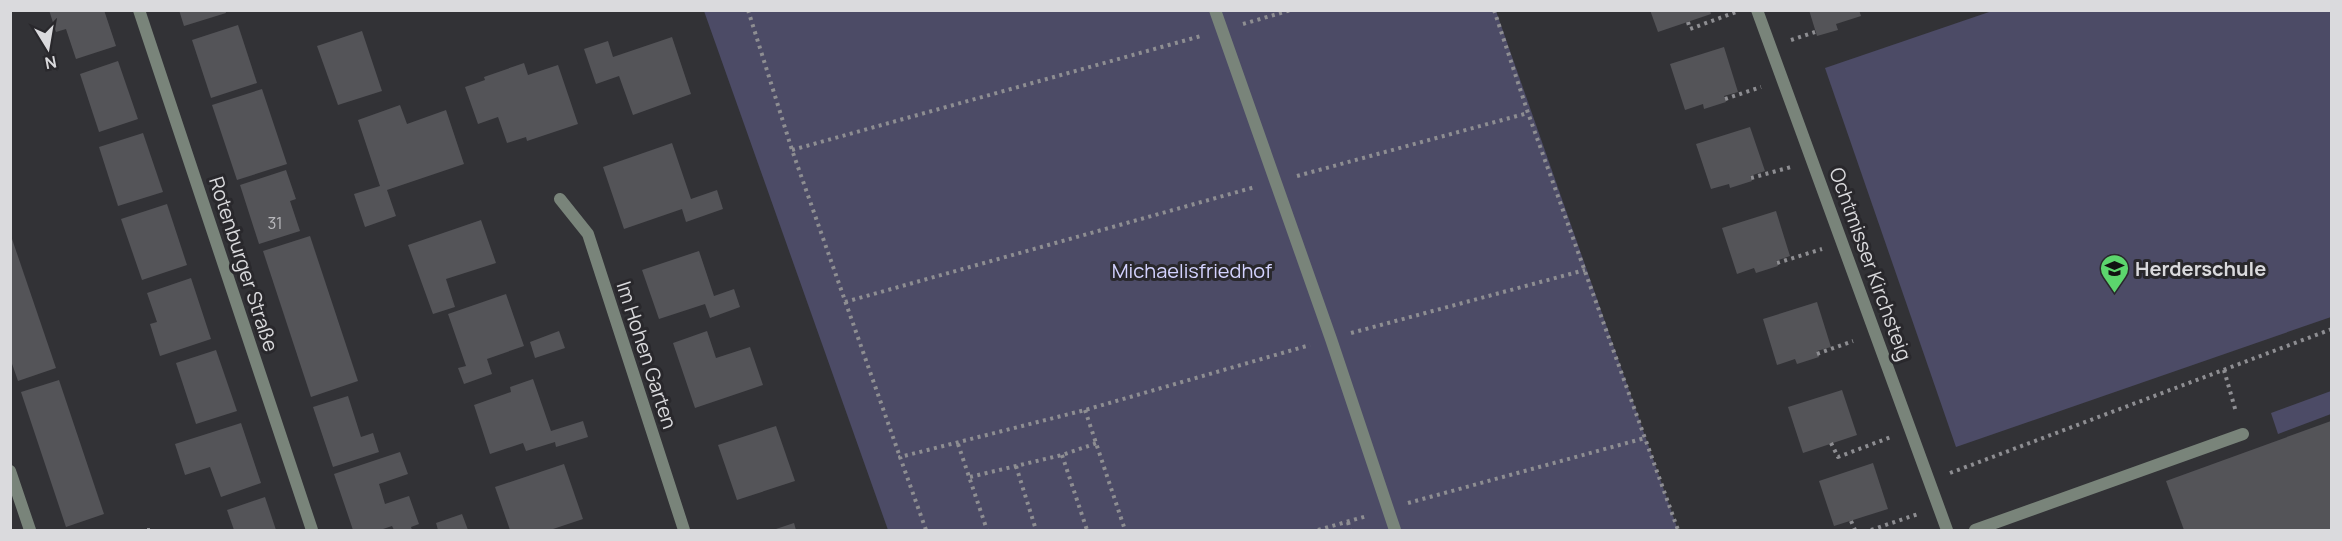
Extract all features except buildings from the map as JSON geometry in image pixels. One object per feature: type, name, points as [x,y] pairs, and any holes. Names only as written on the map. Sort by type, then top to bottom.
[{"type":"street","name":"Rotenburger Straße","points":[[139,10],[312,531]]},
{"type":"street","points":[[1215,10],[1331,339],[1395,531]]},
{"type":"street","name":"Ochtmisser Kirchsteig","points":[[1757,10],[1947,531]]},
{"type":"street","name":"Im Hohen Garten","points":[[560,199],[588,234],[684,531]]},
{"type":"street","points":[[1975,531],[2241,428]]},
{"type":"street","points":[[10,471],[30,531]]},
{"type":"path","points":[[748,10],[792,150],[927,531]]},
{"type":"path","points":[[792,150],[1291,10]]},
{"type":"path","points":[[1494,10],[1528,112],[1678,531]]},
{"type":"path","points":[[1688,22],[1690,29],[1739,10]]},
{"type":"path","points":[[1725,99],[1783,81]]},
{"type":"path","points":[[845,302],[1528,112]]},
{"type":"path","points":[[1751,178],[1813,161]]},
{"type":"path","points":[[1777,263],[1842,243]]},
{"type":"path","points":[[900,457],[1085,410],[1331,339],[1585,270]]},
{"type":"path","points":[[1930,481],[2331,329]]},
{"type":"path","points":[[1817,354],[1875,333]]},
{"type":"path","points":[[2224,370],[2241,428]]},
{"type":"path","points":[[1085,410],[1125,531]]},
{"type":"path","points":[[1832,443],[1838,457],[1911,430]]},
{"type":"path","points":[[1318,531],[1387,509],[1645,438]]},
{"type":"path","points":[[970,477],[1062,455],[1097,443]]},
{"type":"path","points":[[958,444],[987,531]]},
{"type":"path","points":[[1062,455],[1087,531]]},
{"type":"path","points":[[1016,466],[1036,531]]},
{"type":"path","points":[[1871,531],[1939,507]]},
{"type":"path","points":[[1851,521],[1855,531]]},
{"type":"path","points":[[1348,522],[1350,531]]},
{"type":"path","points":[[147,531],[152,531]]},
{"type":"green space","name":"Michaelisfriedhof","points":[[704,11],[1496,11],[1678,530],[888,530]]},
{"type":"green space","name":"Herderschule","points":[[1992,11],[2331,11],[2331,317],[1956,447],[1825,68]]},
{"type":"green space","points":[[2331,391],[2331,414],[2278,434],[2271,413]]},
{"type":"place","name":"Herderschule","points":[[2114,294]]}]
